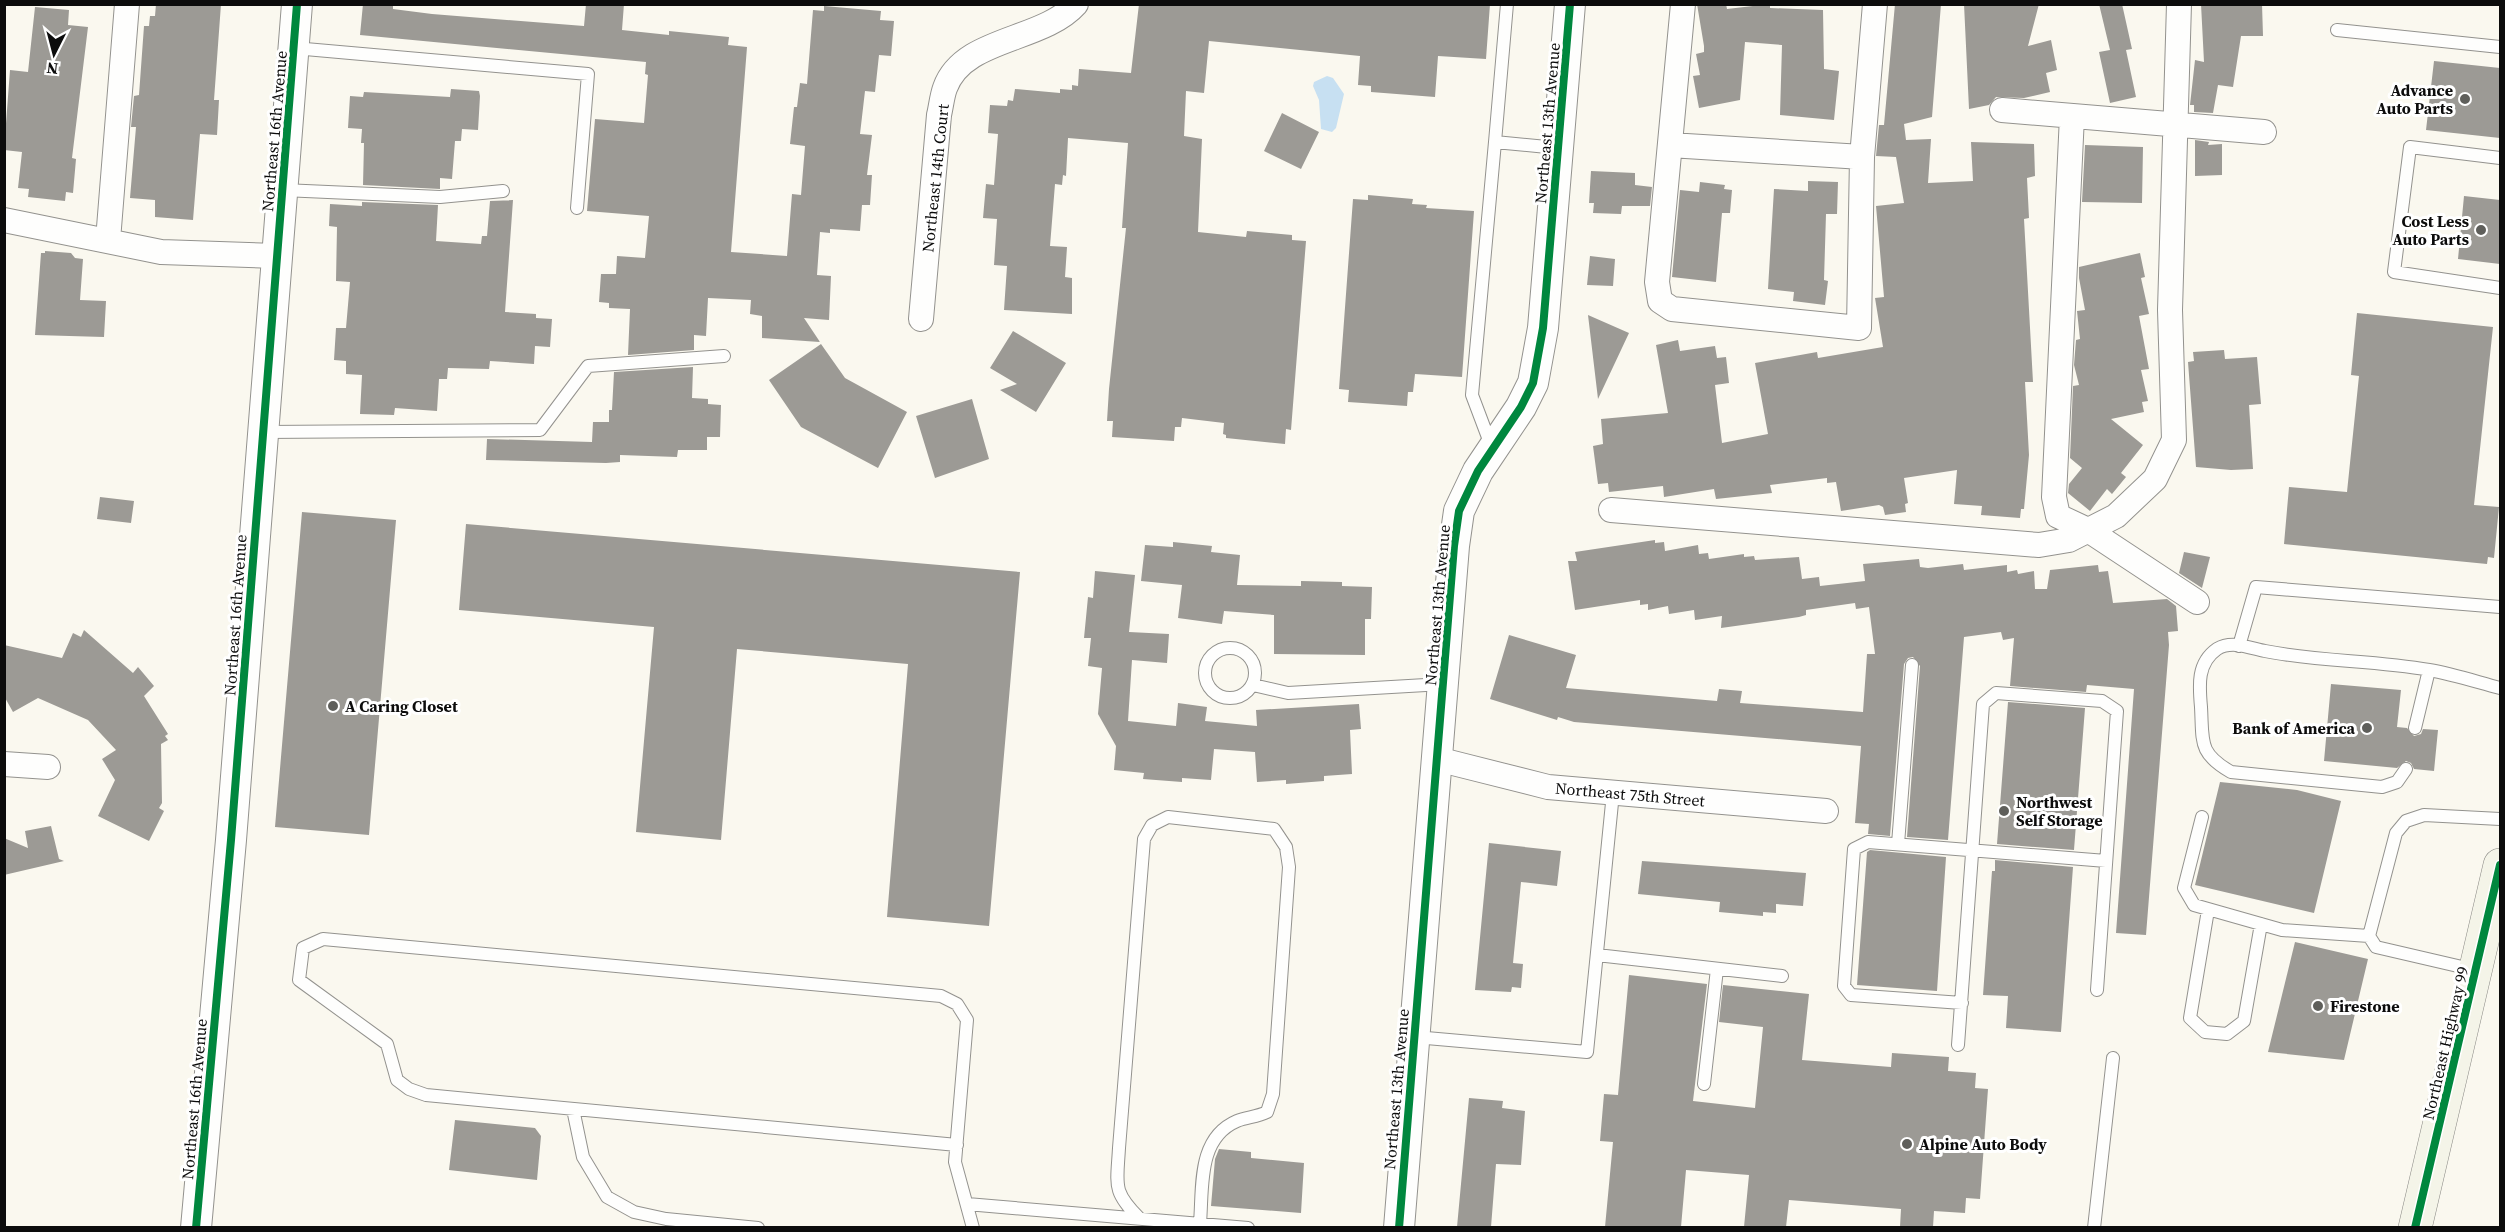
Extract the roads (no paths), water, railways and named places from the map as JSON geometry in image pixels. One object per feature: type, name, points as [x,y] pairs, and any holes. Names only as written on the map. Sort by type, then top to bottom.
[{"type":"main road","name":"Northeast Highway 99","points":[[2415,1227],[2500,865]]},
{"type":"street","points":[[108,240],[127,4]]},
{"type":"street","name":"Northeast 16th Avenue","points":[[195,1227],[231,840],[297,4]]},
{"type":"street","name":"Northeast 14th Court","points":[[921,319],[939,116],[945,86],[967,60],[1000,42],[1041,30],[1065,17],[1076,4]]},
{"type":"street","name":"Northeast 13th Avenue","points":[[1399,1227],[1459,511],[1478,471],[1521,407],[1533,383],[1543,328],[1570,4]]},
{"type":"street","points":[[1683,4],[1657,282],[1660,301],[1672,309],[1859,328],[1862,157],[1875,4]]},
{"type":"street","points":[[1611,510],[2039,545],[2069,540],[2116,516],[2155,479],[2174,440],[2170,310],[2179,4]]},
{"type":"street","points":[[2002,110],[2264,132]]},
{"type":"street","points":[[2072,116],[2054,497],[2058,516],[2088,530],[2197,602]]},
{"type":"street","points":[[1670,145],[1862,157]]},
{"type":"street","points":[[4,220],[161,252],[277,256]]},
{"type":"street","name":"Northeast 75th Street","points":[[1437,759],[1548,787],[1826,812]]},
{"type":"street","points":[[4,764],[48,767]]},
{"type":"lane","points":[[1492,449],[1472,395],[1507,4]]},
{"type":"lane","points":[[2337,30],[2500,47]]},
{"type":"lane","points":[[294,48],[588,74],[577,208]]},
{"type":"lane","points":[[1495,142],[1558,148]]},
{"type":"lane","points":[[2500,158],[2410,147],[2394,272],[2500,288]]},
{"type":"lane","points":[[282,190],[440,197],[503,191]]},
{"type":"lane","points":[[263,432],[540,430],[588,366],[724,357]]},
{"type":"lane","points":[[2239,646],[2256,587],[2500,607]]},
{"type":"lane","points":[[2406,769],[2397,782],[2382,788],[2231,772],[2215,762],[2204,748],[2199,684],[2201,671],[2207,658],[2230,643],[2285,655],[2428,670],[2500,688]]},
{"type":"lane","points":[[1232,647],[1242,650],[1255,665],[1253,685],[1238,697],[1218,696],[1206,681],[1207,661],[1222,648],[1232,647]]},
{"type":"lane","points":[[1898,844],[1912,665]]},
{"type":"lane","points":[[2415,728],[2428,670]]},
{"type":"lane","points":[[1253,685],[1288,693],[1443,684]]},
{"type":"lane","points":[[1958,1045],[1983,704],[1996,693],[2102,701],[2117,711],[2097,990]]},
{"type":"lane","points":[[1414,1037],[1587,1052],[1613,793]]},
{"type":"lane","points":[[2476,970],[2376,947],[2369,936],[2396,833],[2406,822],[2424,816],[2500,819]]},
{"type":"lane","points":[[1139,1218],[1121,1200],[1117,1187],[1119,1148],[1143,847],[1152,825],[1168,817],[1274,829],[1286,847],[1289,867],[1273,1094],[1267,1112],[1254,1118],[1238,1121],[1215,1135],[1207,1151],[1200,1223]]},
{"type":"lane","points":[[2202,817],[2184,888],[2194,905],[2282,930],[2369,936]]},
{"type":"lane","points":[[1962,1003],[1851,995],[1844,986],[1854,849],[1868,842],[2106,861]]},
{"type":"lane","points":[[2208,910],[2190,1018],[2205,1032],[2227,1034],[2244,1021],[2261,924]]},
{"type":"lane","points":[[957,1146],[426,1095],[409,1089],[397,1080],[387,1044],[298,980],[303,948],[323,939],[941,996],[957,1004],[967,1020],[957,1146],[955,1162],[973,1227]]},
{"type":"lane","points":[[1597,955],[1782,976]]},
{"type":"lane","points":[[1704,1084],[1717,969]]},
{"type":"lane","points":[[2094,1227],[2113,1058]]},
{"type":"lane","points":[[573,1109],[583,1157],[607,1197],[634,1212],[666,1219],[758,1227]]},
{"type":"lane","points":[[967,1203],[1248,1227]]},
{"type":"water","points":[[1327,76],[1333,78],[1344,94],[1336,128],[1332,132],[1321,129],[1319,100],[1313,86],[1314,82]]},
{"type":"place","name":"Advance Auto Parts","points":[[2465,99]]},
{"type":"place","name":"Cost Less Auto Parts","points":[[2481,230]]},
{"type":"place","name":"A Caring Closet","points":[[333,706]]},
{"type":"place","name":"Bank of America","points":[[2367,728]]},
{"type":"place","name":"Northwest Self Storage","points":[[2004,811]]},
{"type":"place","name":"Firestone","points":[[2318,1006]]},
{"type":"place","name":"Alpine Auto Body","points":[[1907,1144]]}]
